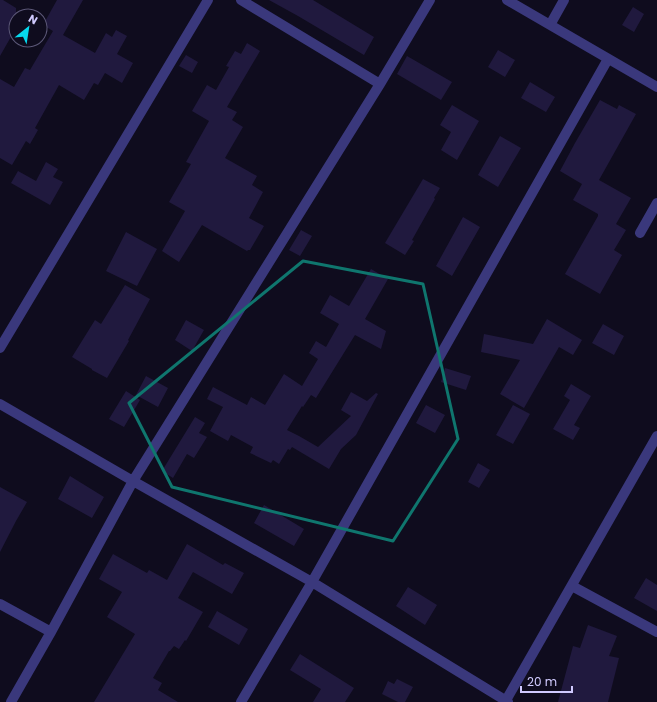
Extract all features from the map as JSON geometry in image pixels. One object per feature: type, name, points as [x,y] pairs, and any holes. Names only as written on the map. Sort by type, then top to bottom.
[{"type":"street","points":[[0,348],[208,0]]},
{"type":"street","points":[[242,0],[380,84]]},
{"type":"street","points":[[11,702],[132,481],[380,84],[430,0]]},
{"type":"street","points":[[507,0],[657,87]]},
{"type":"street","points":[[550,25],[564,0]]},
{"type":"street","points":[[241,702],[312,582],[608,59]]},
{"type":"street","points":[[640,233],[657,203]]},
{"type":"street","points":[[0,404],[132,481],[312,582],[507,702],[657,436]]},
{"type":"street","points":[[572,586],[657,632]]},
{"type":"street","points":[[0,604],[50,632]]},
{"type":"highlighted area","points":[[303,261],[423,284],[458,439],[393,541],[172,487],[129,403]]},
{"type":"building","points":[[0,0],[3,0],[16,8],[8,8],[8,42],[0,56]]},
{"type":"building","points":[[57,0],[83,0],[63,35],[95,53],[106,33],[112,37],[116,30],[127,36],[117,54],[133,63],[122,83],[105,73],[98,85],[94,83],[84,100],[59,85],[35,128],[38,130],[30,144],[26,141],[12,165],[0,158],[0,79],[14,87],[25,68],[30,70],[43,48],[48,48],[48,39],[53,31],[48,28],[48,16]]},
{"type":"building","points":[[269,0],[313,0],[374,37],[364,55]]},
{"type":"building","points":[[633,7],[644,14],[634,32],[622,25]]},
{"type":"building","points":[[247,43],[260,51],[227,107],[237,112],[232,120],[243,127],[225,158],[257,176],[252,185],[263,192],[249,218],[264,226],[250,250],[247,251],[202,225],[179,262],[162,251],[185,211],[169,202],[191,164],[186,162],[209,121],[192,111],[207,85],[216,90],[229,67],[226,66],[235,51],[241,54]]},
{"type":"building","points":[[498,50],[515,60],[505,77],[488,67]]},
{"type":"building","points":[[186,55],[198,62],[192,73],[179,66]]},
{"type":"building","points":[[407,56],[452,82],[441,100],[397,74]]},
{"type":"building","points":[[530,82],[555,97],[546,112],[521,98]]},
{"type":"building","points":[[600,100],[617,109],[619,105],[636,114],[599,180],[631,198],[616,224],[626,230],[614,250],[622,255],[600,294],[565,274],[598,214],[573,200],[582,184],[560,171]]},
{"type":"building","points":[[452,105],[479,121],[457,160],[441,150],[451,132],[440,125]]},
{"type":"building","points":[[500,136],[521,148],[498,187],[478,175]]},
{"type":"building","points":[[46,162],[58,169],[53,177],[63,182],[50,205],[11,183],[18,171],[36,181]]},
{"type":"building","points":[[423,179],[440,188],[412,240],[414,241],[405,255],[385,243]]},
{"type":"building","points":[[463,217],[480,227],[452,276],[436,266]]},
{"type":"building","points":[[301,230],[312,236],[300,256],[289,250]]},
{"type":"building","points":[[126,232],[157,249],[137,286],[106,271]]},
{"type":"building","points":[[371,269],[388,279],[365,319],[386,331],[381,349],[355,335],[316,398],[311,395],[303,407],[302,406],[287,430],[318,447],[351,416],[341,410],[351,392],[367,401],[376,393],[378,394],[356,435],[341,449],[329,469],[292,447],[290,450],[288,449],[279,464],[273,460],[271,463],[250,453],[253,447],[231,435],[228,441],[210,431],[223,407],[207,399],[213,387],[247,405],[251,397],[265,405],[284,374],[302,386],[318,359],[309,353],[316,341],[326,347],[339,324],[320,313],[330,295],[349,306]]},
{"type":"building","points":[[125,285],[150,299],[128,340],[129,341],[107,378],[72,357],[95,320],[101,324]]},
{"type":"building","points":[[547,319],[582,340],[573,355],[559,347],[524,408],[500,394],[520,360],[481,352],[484,334],[533,344]]},
{"type":"building","points":[[186,320],[204,330],[192,351],[175,340]]},
{"type":"building","points":[[603,324],[624,336],[614,355],[592,343]]},
{"type":"building","points":[[445,368],[471,376],[466,390],[441,382]]},
{"type":"building","points":[[146,376],[168,388],[158,407],[136,395]]},
{"type":"building","points":[[571,384],[591,396],[574,425],[580,428],[573,440],[553,429],[570,400],[564,396]]},
{"type":"building","points":[[126,391],[140,400],[124,427],[109,419]]},
{"type":"building","points":[[426,405],[445,415],[435,433],[416,423]]},
{"type":"building","points":[[513,405],[530,414],[513,444],[496,435]]},
{"type":"building","points":[[195,417],[205,423],[199,433],[207,437],[194,458],[187,454],[173,478],[162,471]]},
{"type":"building","points":[[478,463],[490,470],[479,488],[468,482]]},
{"type":"building","points":[[70,476],[104,497],[92,518],[58,499]]},
{"type":"building","points":[[0,487],[27,502],[0,552]]},
{"type":"building","points":[[264,505],[304,529],[294,546],[254,523]]},
{"type":"building","points":[[187,544],[223,565],[225,563],[244,573],[232,594],[193,572],[178,598],[203,612],[186,641],[185,640],[179,649],[174,646],[169,651],[153,678],[162,683],[158,690],[178,702],[94,702],[135,634],[107,617],[122,592],[99,579],[113,554],[147,573],[149,570],[167,580]]},
{"type":"building","points":[[646,578],[657,585],[657,611],[634,598]]},
{"type":"building","points":[[408,587],[437,605],[425,625],[396,606]]},
{"type":"building","points":[[217,611],[248,629],[239,645],[208,627]]},
{"type":"building","points":[[588,625],[617,636],[609,656],[619,658],[608,702],[558,702],[573,646],[580,648]]},
{"type":"building","points":[[300,654],[354,688],[345,702],[313,702],[321,689],[290,670]]},
{"type":"building","points":[[397,679],[413,687],[405,702],[398,702],[382,694],[388,681],[394,684]]}]
